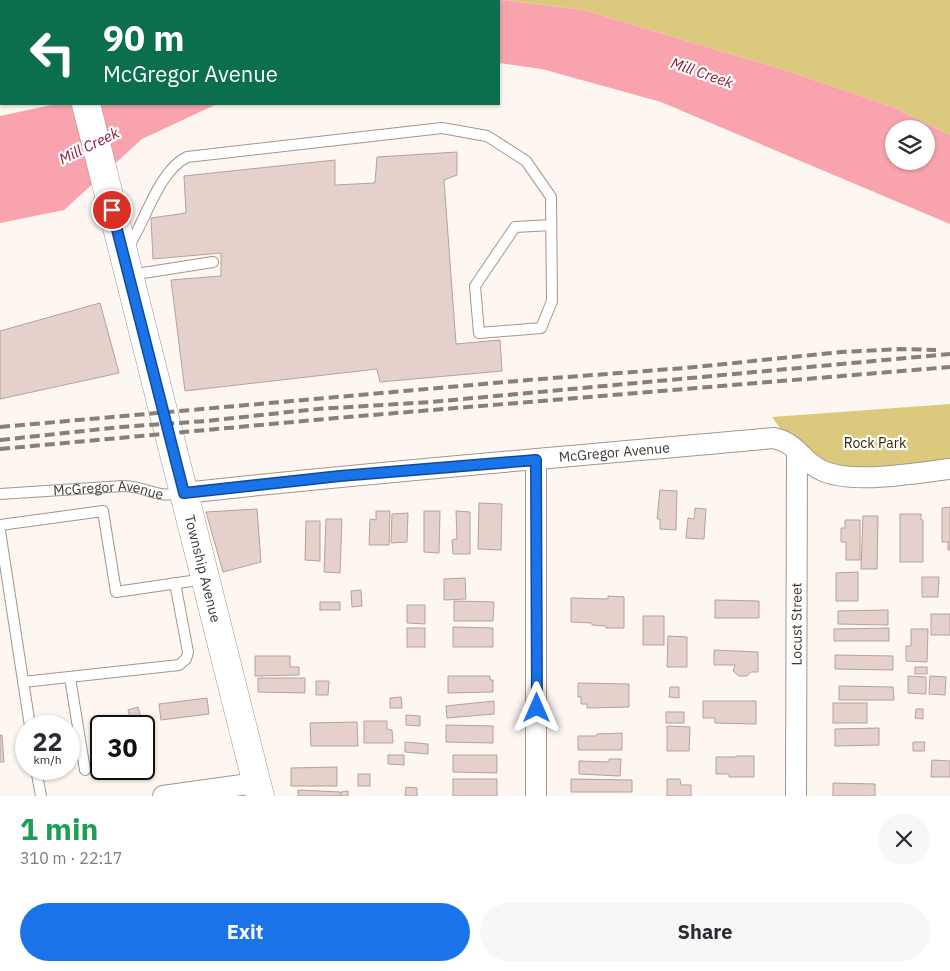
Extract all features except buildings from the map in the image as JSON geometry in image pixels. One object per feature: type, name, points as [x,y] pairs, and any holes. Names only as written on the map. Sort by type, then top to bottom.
[{"type":"main road","name":"Township Avenue","points":[[86,105],[258,789]]},
{"type":"street","name":"McGregor Avenue","points":[[184,493],[340,476],[774,438],[786,441],[820,470],[839,475],[876,477],[950,469]]},
{"type":"street","name":"Locust Street","points":[[796,796],[797,451]]},
{"type":"street","points":[[536,460],[536,796]]},
{"type":"street","points":[[163,796],[258,789]]},
{"type":"lane","points":[[213,262],[126,264],[135,237],[157,191],[176,164],[187,157],[442,128],[487,136],[526,161],[551,197],[552,225],[552,301],[541,328],[479,333],[475,286],[516,227],[552,225]]},
{"type":"lane","name":"McGregor Avenue","points":[[0,494],[123,486],[135,486],[168,496],[184,493]]},
{"type":"lane","points":[[0,525],[103,511],[116,592],[206,579]]},
{"type":"lane","points":[[0,531],[28,715]]},
{"type":"lane","points":[[23,682],[179,665],[186,660],[188,652],[176,583]]},
{"type":"lane","points":[[70,678],[85,770]]},
{"type":"lane","points":[[38,780],[40,796]]},
{"type":"green space","points":[[502,0],[950,0],[950,135],[935,128],[935,120],[919,120],[893,107],[781,69],[583,10]]},
{"type":"green space","name":"Rock Park","points":[[950,404],[950,469],[839,475],[797,451],[772,417]]},
{"type":"water","name":"Mill Creek","points":[[500,0],[583,10],[781,69],[893,107],[919,120],[885,120],[885,170],[935,170],[935,128],[950,135],[950,224],[661,102],[542,69],[500,63]]},
{"type":"water","name":"Mill Creek","points":[[51,105],[215,105],[142,139],[64,210],[0,223],[0,116]]},
{"type":"railway","points":[[0,427],[528,380],[685,368],[841,352],[901,349],[936,350]]},
{"type":"railway","points":[[0,440],[317,409],[431,402],[950,354]]},
{"type":"railway","points":[[0,449],[336,418],[950,367]]},
{"type":"route","points":[[112,210],[184,493],[340,476],[536,460],[537,708]]}]
